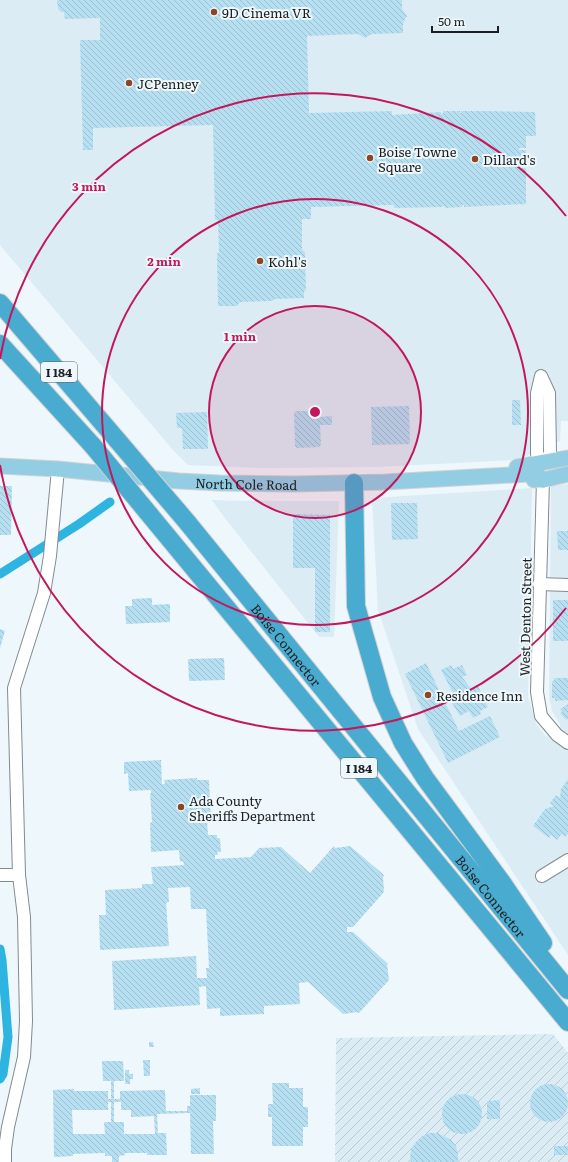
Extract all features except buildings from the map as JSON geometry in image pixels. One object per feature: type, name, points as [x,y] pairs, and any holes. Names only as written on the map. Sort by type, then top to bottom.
[{"type":"highway","name":"Boise Connector","points":[[0,303],[187,522],[568,990]]},
{"type":"highway","name":"Boise Connector","points":[[0,344],[93,446],[568,1022]]},
{"type":"highway","points":[[354,482],[356,606],[382,697],[403,743],[425,778],[503,884],[568,980]]},
{"type":"main road","name":"North Cole Road","points":[[492,477],[503,468],[568,458]]},
{"type":"main road","name":"North Cole Road","points":[[0,466],[58,469],[179,481],[218,483],[295,484],[492,477],[504,482],[542,480],[568,474]]},
{"type":"main road","points":[[542,480],[544,474],[548,472],[568,467]]},
{"type":"street","points":[[541,376],[549,393],[550,454],[543,463],[537,454],[537,393],[541,376]]},
{"type":"street","points":[[5,1162],[8,1127],[24,1057],[26,1021],[24,917],[19,875],[14,688],[44,593],[50,556],[58,469]]},
{"type":"street","name":"West Denton Street","points":[[542,480],[537,692],[542,716],[557,735],[568,743]]},
{"type":"street","points":[[539,584],[568,585]]},
{"type":"street","points":[[542,876],[568,860]]},
{"type":"street","points":[[0,875],[19,875]]},
{"type":"shaded area","points":[[0,0],[568,0],[568,421],[561,421],[560,441],[517,460],[376,467],[261,468],[188,465],[172,449],[0,245]]},
{"type":"shaded area","points":[[568,484],[568,955],[418,729],[378,610],[372,498],[532,488],[528,697],[536,723],[546,737],[561,726],[552,711],[549,698],[551,486]]},
{"type":"shaded area","points":[[212,500],[339,501],[334,637],[319,637]]},
{"type":"shaded area","points":[[553,1034],[568,1053],[568,1162],[335,1162],[336,1038]]},
{"type":"waterway","points":[[0,574],[79,524],[110,502]]},
{"type":"waterway","points":[[0,949],[8,1037],[3,1074],[0,1079]]},
{"type":"place","name":"9D Cinema VR","points":[[214,12]]},
{"type":"place","name":"JCPenney","points":[[129,83]]},
{"type":"place","name":"Boise Towne Square","points":[[370,158]]},
{"type":"place","name":"Dillard's","points":[[475,159]]},
{"type":"place","name":"Kohl's","points":[[260,261]]},
{"type":"place","name":"Residence Inn","points":[[428,695]]},
{"type":"place","name":"Ada County Sheriffs Department","points":[[181,807]]}]
